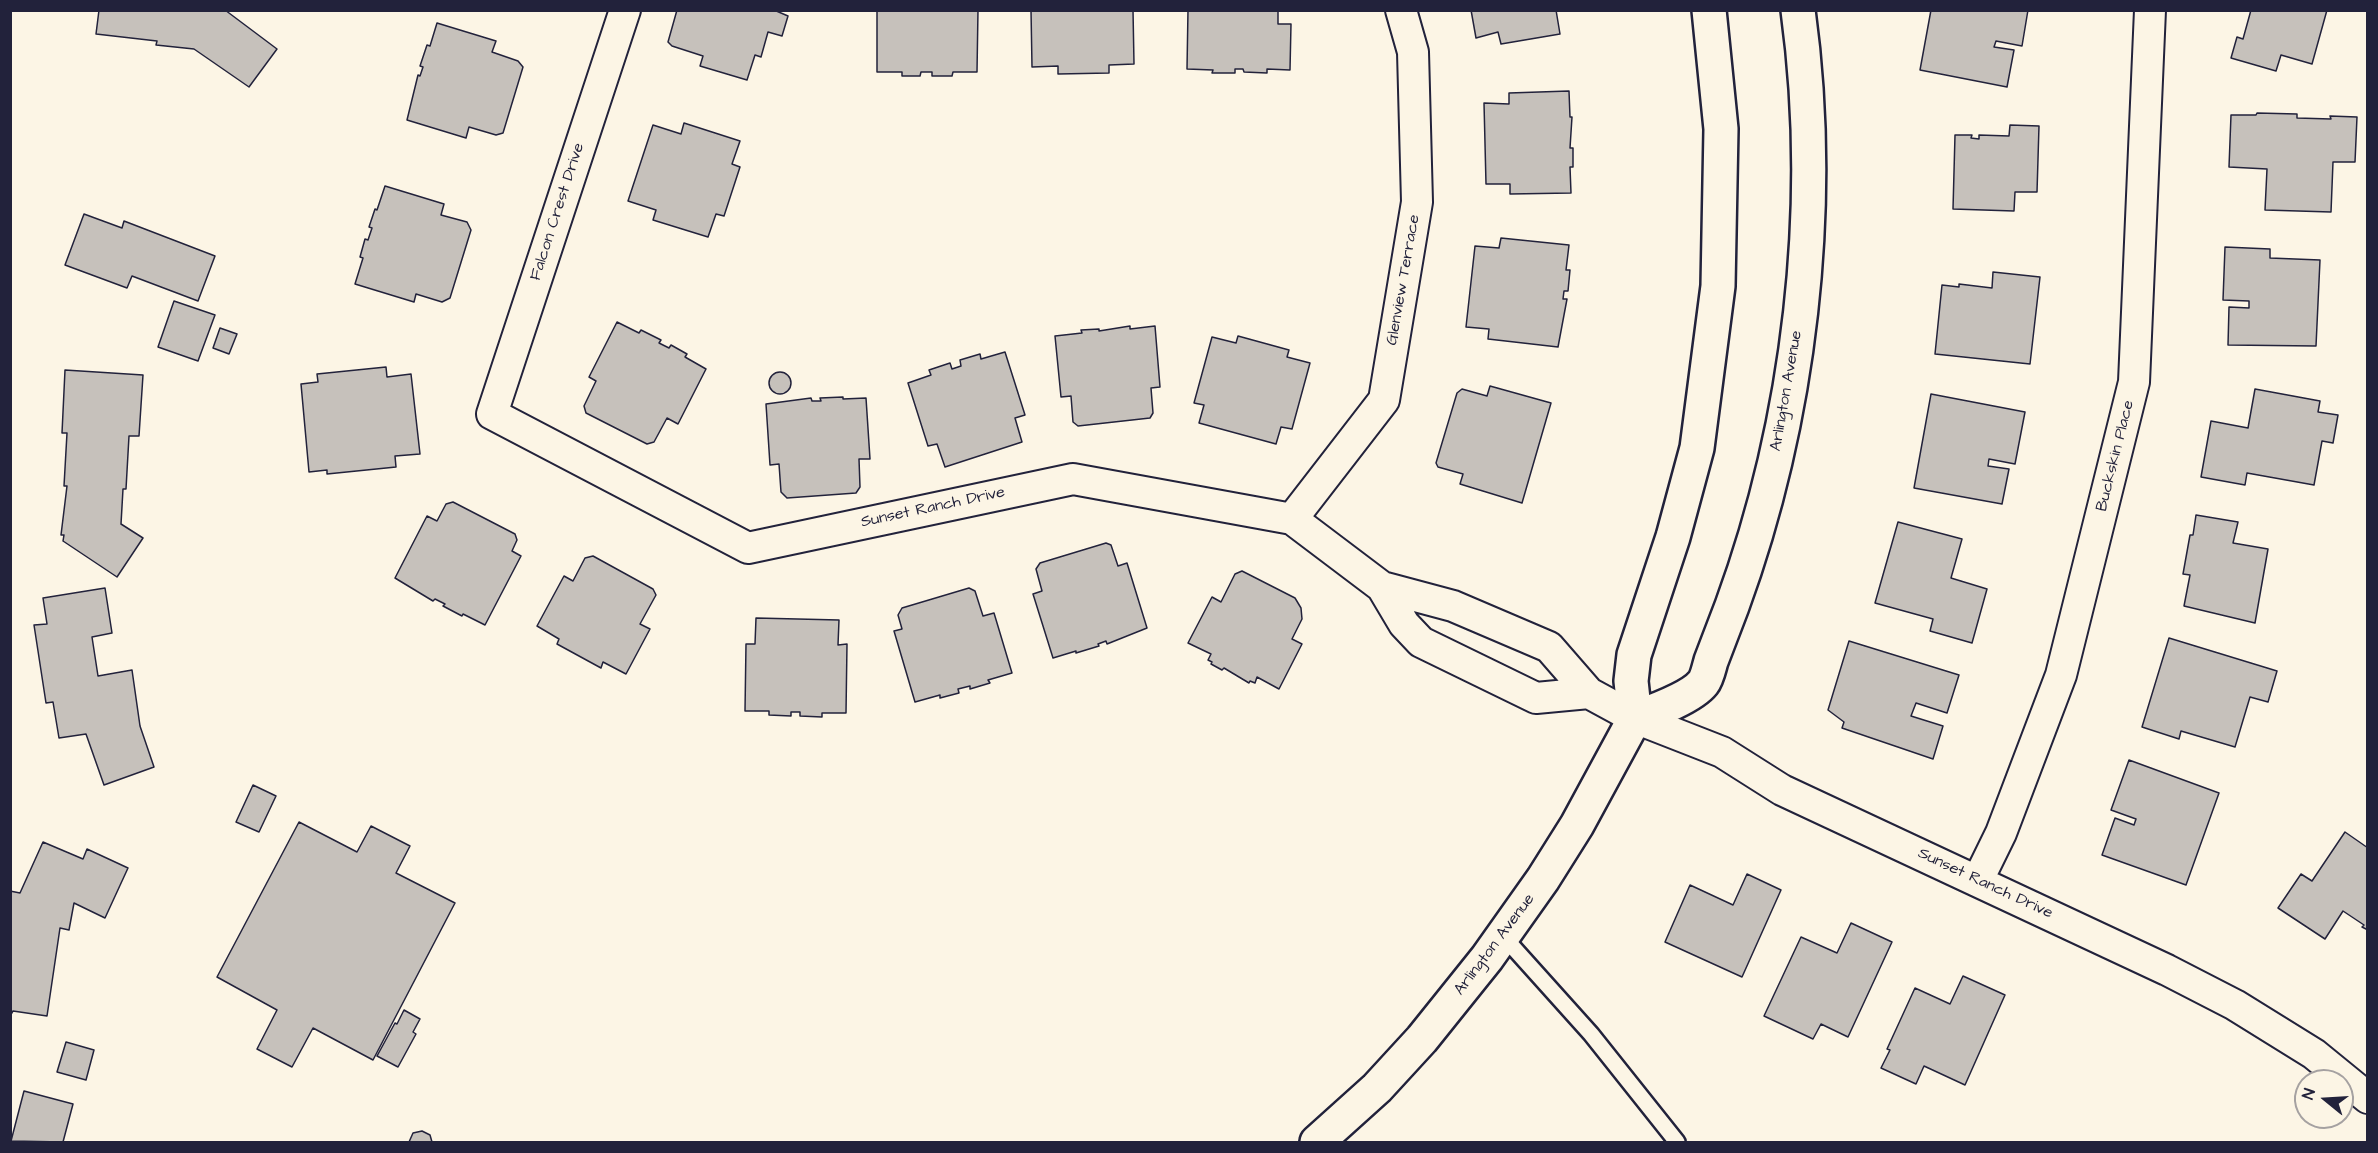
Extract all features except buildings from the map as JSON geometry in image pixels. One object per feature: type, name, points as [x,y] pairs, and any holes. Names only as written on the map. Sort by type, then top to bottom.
[{"type":"main road","points":[[1635,718],[1631,681],[1634,655],[1673,537],[1696,448],[1718,286],[1721,129],[1709,10]]},
{"type":"main road","name":"Arlington Avenue","points":[[1317,1143],[1377,1088],[1422,1039],[1503,936],[1577,825],[1635,718],[1679,700],[1703,682],[1741,580],[1766,495],[1789,397],[1802,302],[1807,216],[1808,132],[1803,46],[1798,10]]},
{"type":"street","name":"Falcon Crest Drive","points":[[492,414],[625,10]]},
{"type":"street","name":"Glenview Terrace","points":[[1292,519],[1384,400],[1418,202],[1413,52],[1401,10]]},
{"type":"street","name":"Buckskin Place","points":[[1978,880],[2001,832],[2061,675],[2134,382],[2150,10]]},
{"type":"street","name":"Sunset Ranch Drive","points":[[492,414],[748,548],[1073,479],[1292,519],[1382,588],[1404,624],[1421,642],[1431,648],[1536,698],[1588,693]]},
{"type":"street","name":"Sunset Ranch Drive","points":[[1382,588],[1453,606],[1550,647],[1588,693],[1635,718],[1722,752],[1782,790],[1978,880],[2235,1005],[2314,1054],[2367,1098]]},
{"type":"lane","points":[[1503,936],[1591,1034],[1677,1143]]}]
